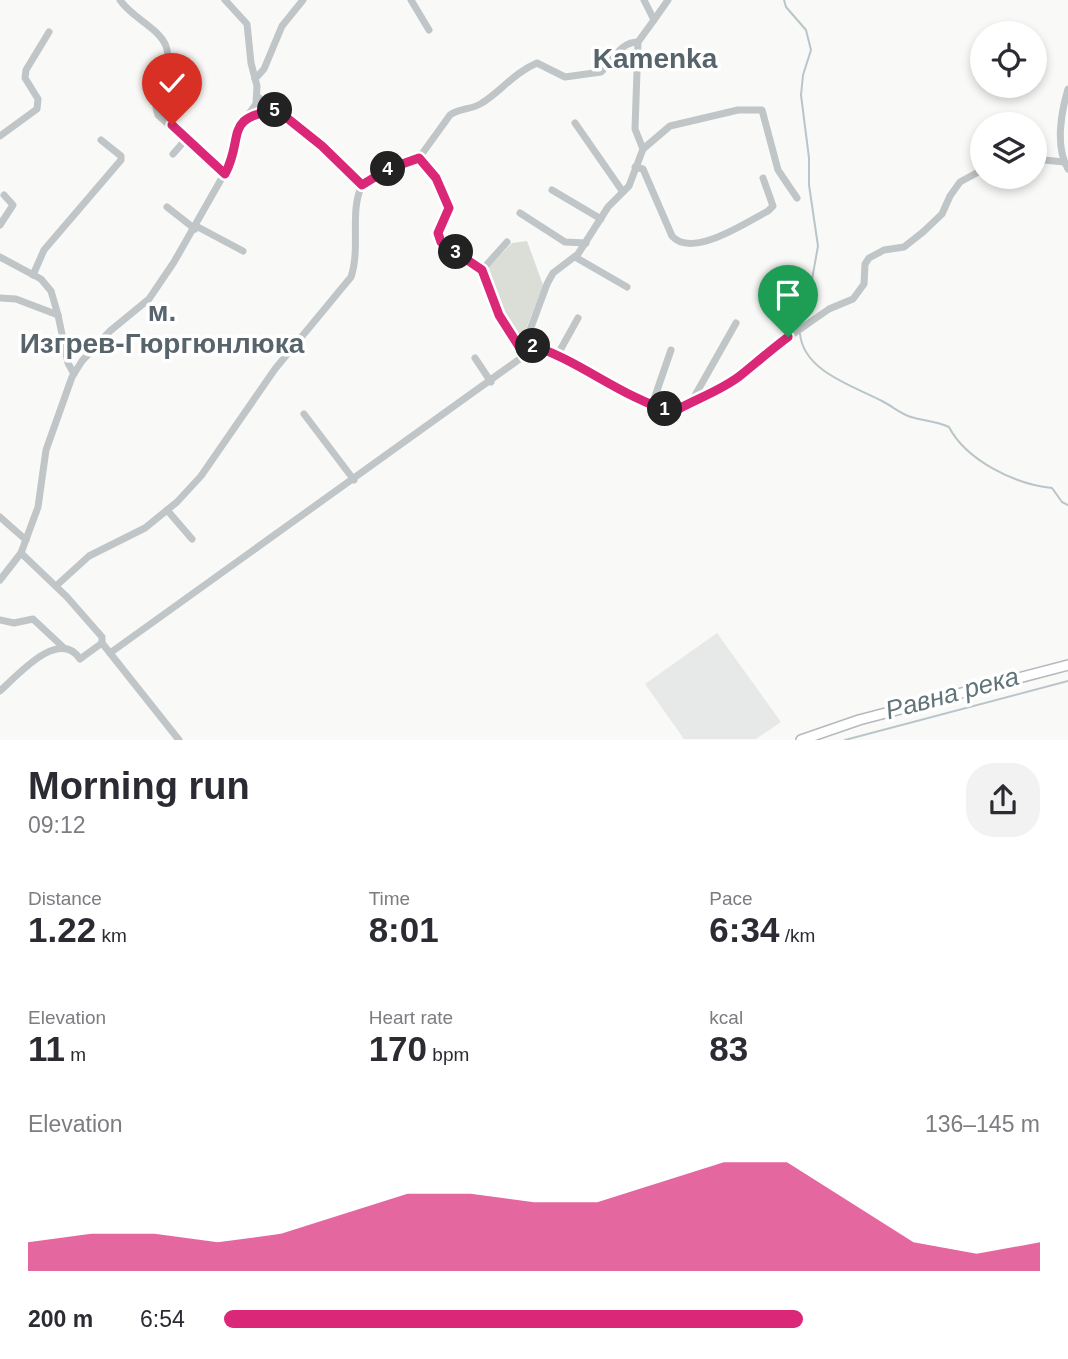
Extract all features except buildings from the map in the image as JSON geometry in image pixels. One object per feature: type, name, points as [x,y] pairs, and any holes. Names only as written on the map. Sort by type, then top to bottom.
[{"type":"main road","points":[[801,740],[859,720],[1068,666]]},
{"type":"street","points":[[120,0],[130,14],[158,35],[165,45],[168,56],[153,103],[158,115],[225,174]]},
{"type":"street","points":[[255,79],[264,69],[282,26],[303,0]]},
{"type":"street","points":[[411,0],[429,30]]},
{"type":"street","points":[[643,0],[654,20]]},
{"type":"street","points":[[643,149],[635,129],[638,42],[668,0]]},
{"type":"street","points":[[0,580],[21,554],[38,507],[46,450],[74,374],[82,361],[110,331],[149,299],[195,228],[225,174],[231,162],[238,129],[251,114],[258,97],[247,24],[230,2]]},
{"type":"street","points":[[0,136],[37,109],[38,99],[25,78],[26,70],[49,32]]},
{"type":"street","points":[[56,586],[89,556],[145,528],[201,476],[275,369],[351,277],[356,262],[357,196],[362,185],[388,169],[419,158],[450,115],[455,111],[479,105],[527,67],[537,63],[565,77],[601,72],[617,51],[629,42],[638,42]]},
{"type":"street","points":[[1047,161],[1066,165],[1061,115],[1068,89]]},
{"type":"street","points":[[258,97],[322,146],[362,185]]},
{"type":"street","points":[[251,114],[277,110]]},
{"type":"street","points":[[110,653],[525,356],[528,353],[527,338],[553,273],[575,257],[601,219],[629,186],[643,149],[670,126],[738,110],[762,110],[778,170],[797,198]]},
{"type":"street","points":[[575,123],[623,192]]},
{"type":"street","points":[[173,154],[187,138]]},
{"type":"street","points":[[33,275],[44,250],[121,160],[121,156],[101,140]]},
{"type":"street","points":[[419,158],[436,178],[449,208],[438,233],[441,242],[482,270],[499,315],[525,356]]},
{"type":"street","points":[[635,167],[643,169],[671,236],[681,242],[705,242],[715,239],[768,211],[773,206],[763,178]]},
{"type":"street","points":[[528,344],[558,354],[627,395],[673,412],[740,375],[753,362],[829,309],[853,299],[864,284],[865,264],[869,258],[884,250],[904,247],[923,232],[942,214],[960,182],[970,177]]},
{"type":"street","points":[[552,190],[601,219]]},
{"type":"street","points":[[0,225],[13,206],[4,195]]},
{"type":"street","points":[[167,207],[195,228],[243,251]]},
{"type":"street","points":[[520,212],[565,242],[586,243]]},
{"type":"street","points":[[482,270],[507,242]]},
{"type":"street","points":[[0,257],[33,275],[51,291],[68,363],[74,374]]},
{"type":"street","points":[[575,257],[627,287]]},
{"type":"street","points":[[0,298],[16,299],[58,315]]},
{"type":"street","points":[[558,354],[578,318]]},
{"type":"street","points":[[694,400],[736,323]]},
{"type":"street","points":[[652,405],[671,350]]},
{"type":"street","points":[[475,358],[491,382]]},
{"type":"street","points":[[304,414],[354,480]]},
{"type":"street","points":[[167,510],[192,539]]},
{"type":"street","points":[[0,517],[26,540]]},
{"type":"street","points":[[21,554],[56,586],[102,637],[102,643],[180,740]]},
{"type":"street","points":[[0,620],[14,623],[33,619],[80,659],[102,643]]},
{"type":"street","points":[[0,691],[48,650],[64,648]]},
{"type":"shaded area","points":[[527,241],[543,285],[523,337],[524,346],[506,320],[485,271],[512,243]]},
{"type":"shaded area","points":[[717,633],[781,722],[756,739],[684,739],[645,684]]},
{"type":"waterway","points":[[784,0],[786,7],[806,30],[811,50],[803,75],[801,95],[809,158],[809,185],[818,246],[811,285],[801,310],[800,325]]},
{"type":"waterway","points":[[800,334],[811,358],[832,376],[907,416],[949,427],[957,439],[979,460],[1007,476],[1052,488],[1062,502],[1068,505]]},
{"type":"waterway","name":"Равна река","points":[[845,740],[1068,681]]},
{"type":"district","name":"Kamenka","points":[[655,58]]},
{"type":"district","name":"м. Изгрев-Гюргюнлюка","points":[[162,327]]},
{"type":"route","points":[[172,125],[225,174],[231,162],[235,136],[246,117],[277,110],[322,146],[362,185],[388,169],[419,158],[436,178],[449,208],[438,233],[441,242],[482,270],[499,315],[525,356],[528,353],[528,344],[557,353],[627,395],[663,409],[673,412],[708,395],[740,375],[753,362],[788,337]]}]
